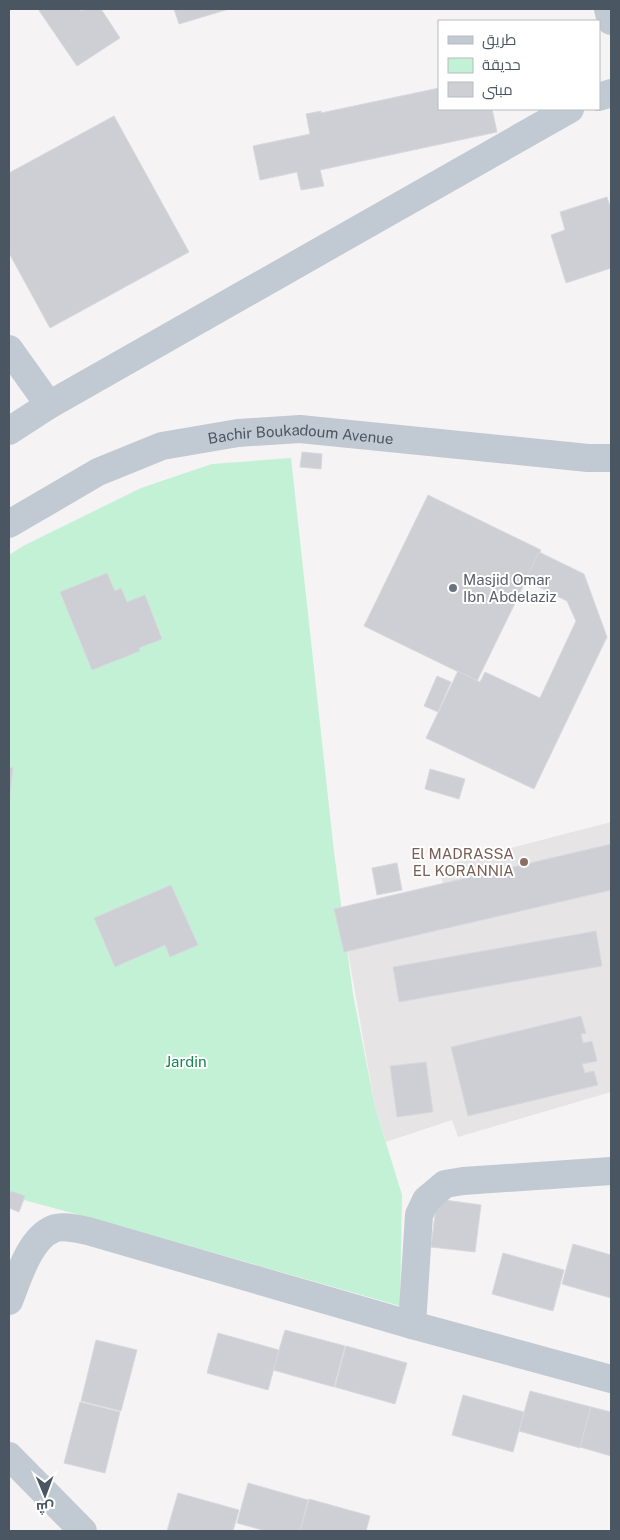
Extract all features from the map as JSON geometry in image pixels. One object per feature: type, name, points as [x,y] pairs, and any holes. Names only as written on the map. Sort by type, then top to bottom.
[{"type":"street","points":[[608,9],[611,21]]},
{"type":"street","points":[[9,430],[49,405],[568,110]]},
{"type":"street","points":[[9,349],[49,405]]},
{"type":"street","name":"Bachir Boukadoum Avenue","points":[[9,524],[98,472],[162,446],[238,433],[300,429],[588,458],[611,458]]},
{"type":"street","points":[[412,1325],[419,1215],[426,1200],[445,1184],[463,1181],[611,1171]]},
{"type":"street","points":[[9,1301],[30,1253],[39,1239],[54,1228],[71,1228],[88,1231],[412,1325],[611,1378]]},
{"type":"street","points":[[9,1456],[83,1531]]},
{"type":"shaded area","points":[[611,822],[611,1092],[458,1137],[452,1120],[386,1142],[375,1107],[343,923],[447,896],[438,867]]},
{"type":"green space","name":"Jardin","points":[[291,458],[334,852],[353,994],[375,1107],[402,1195],[400,1306],[9,1196],[9,555],[23,546],[141,488],[212,464]]},
{"type":"building","points":[[38,9],[80,9],[81,11],[85,9],[101,9],[120,38],[77,66]]},
{"type":"building","points":[[174,9],[229,9],[179,24]]},
{"type":"building","points":[[438,88],[438,110],[492,110],[497,132],[320,170],[324,186],[301,190],[297,172],[260,180],[253,146],[310,134],[306,114],[321,111],[321,113]]},
{"type":"building","points":[[114,116],[189,252],[50,328],[9,253],[9,173]]},
{"type":"building","points":[[607,197],[611,209],[611,268],[566,283],[551,235],[565,230],[560,212]]},
{"type":"building","points":[[302,452],[322,454],[321,469],[300,467]]},
{"type":"building","name":"Masjid Omar Ibn Abdelaziz","points":[[428,495],[541,550],[477,681],[364,626]]},
{"type":"building","points":[[539,552],[584,574],[607,637],[534,789],[426,738],[458,671],[480,682],[485,672],[540,698],[576,621],[567,601],[525,580]]},
{"type":"building","points":[[107,573],[115,591],[121,588],[127,602],[145,595],[162,639],[139,648],[140,651],[92,670],[60,592]]},
{"type":"building","points":[[437,676],[451,682],[438,712],[424,706]]},
{"type":"building","points":[[9,767],[13,768],[9,803]]},
{"type":"building","points":[[430,769],[465,779],[459,799],[425,789]]},
{"type":"building","points":[[611,844],[611,890],[344,952],[334,909]]},
{"type":"building","points":[[397,863],[402,890],[377,895],[372,868]]},
{"type":"building","points":[[171,885],[198,945],[170,957],[165,945],[115,967],[94,918]]},
{"type":"building","points":[[596,931],[602,966],[399,1002],[393,967]]},
{"type":"building","points":[[581,1016],[586,1033],[581,1034],[583,1043],[592,1041],[597,1061],[582,1064],[585,1073],[594,1071],[598,1085],[468,1116],[451,1047]]},
{"type":"building","points":[[426,1062],[433,1112],[397,1117],[390,1066]]},
{"type":"building","points":[[11,1191],[25,1196],[19,1212],[9,1208]]},
{"type":"building","points":[[437,1199],[481,1205],[475,1252],[431,1247]]},
{"type":"building","points":[[573,1244],[611,1255],[611,1298],[562,1284]]},
{"type":"building","points":[[503,1253],[564,1270],[553,1311],[492,1294]]},
{"type":"building","points":[[285,1330],[345,1346],[334,1387],[273,1370]]},
{"type":"building","points":[[218,1333],[279,1350],[268,1390],[207,1373]]},
{"type":"building","points":[[96,1340],[137,1350],[121,1411],[81,1401]]},
{"type":"building","points":[[346,1346],[407,1363],[395,1404],[335,1387]]},
{"type":"building","points":[[530,1391],[591,1407],[580,1448],[519,1431]]},
{"type":"building","points":[[463,1395],[524,1412],[513,1452],[452,1435]]},
{"type":"building","points":[[80,1402],[120,1412],[105,1473],[64,1463]]},
{"type":"building","points":[[591,1407],[611,1412],[611,1456],[580,1447]]},
{"type":"building","points":[[248,1483],[308,1500],[300,1531],[266,1531],[237,1523]]},
{"type":"building","points":[[178,1493],[239,1510],[233,1531],[167,1531]]},
{"type":"building","points":[[309,1499],[370,1516],[366,1531],[300,1531]]},
{"type":"place","name":"Masjid Omar Ibn Abdelaziz","points":[[453,588]]},
{"type":"place","name":"El MADRASSA EL KORANNIA","points":[[524,862]]}]
